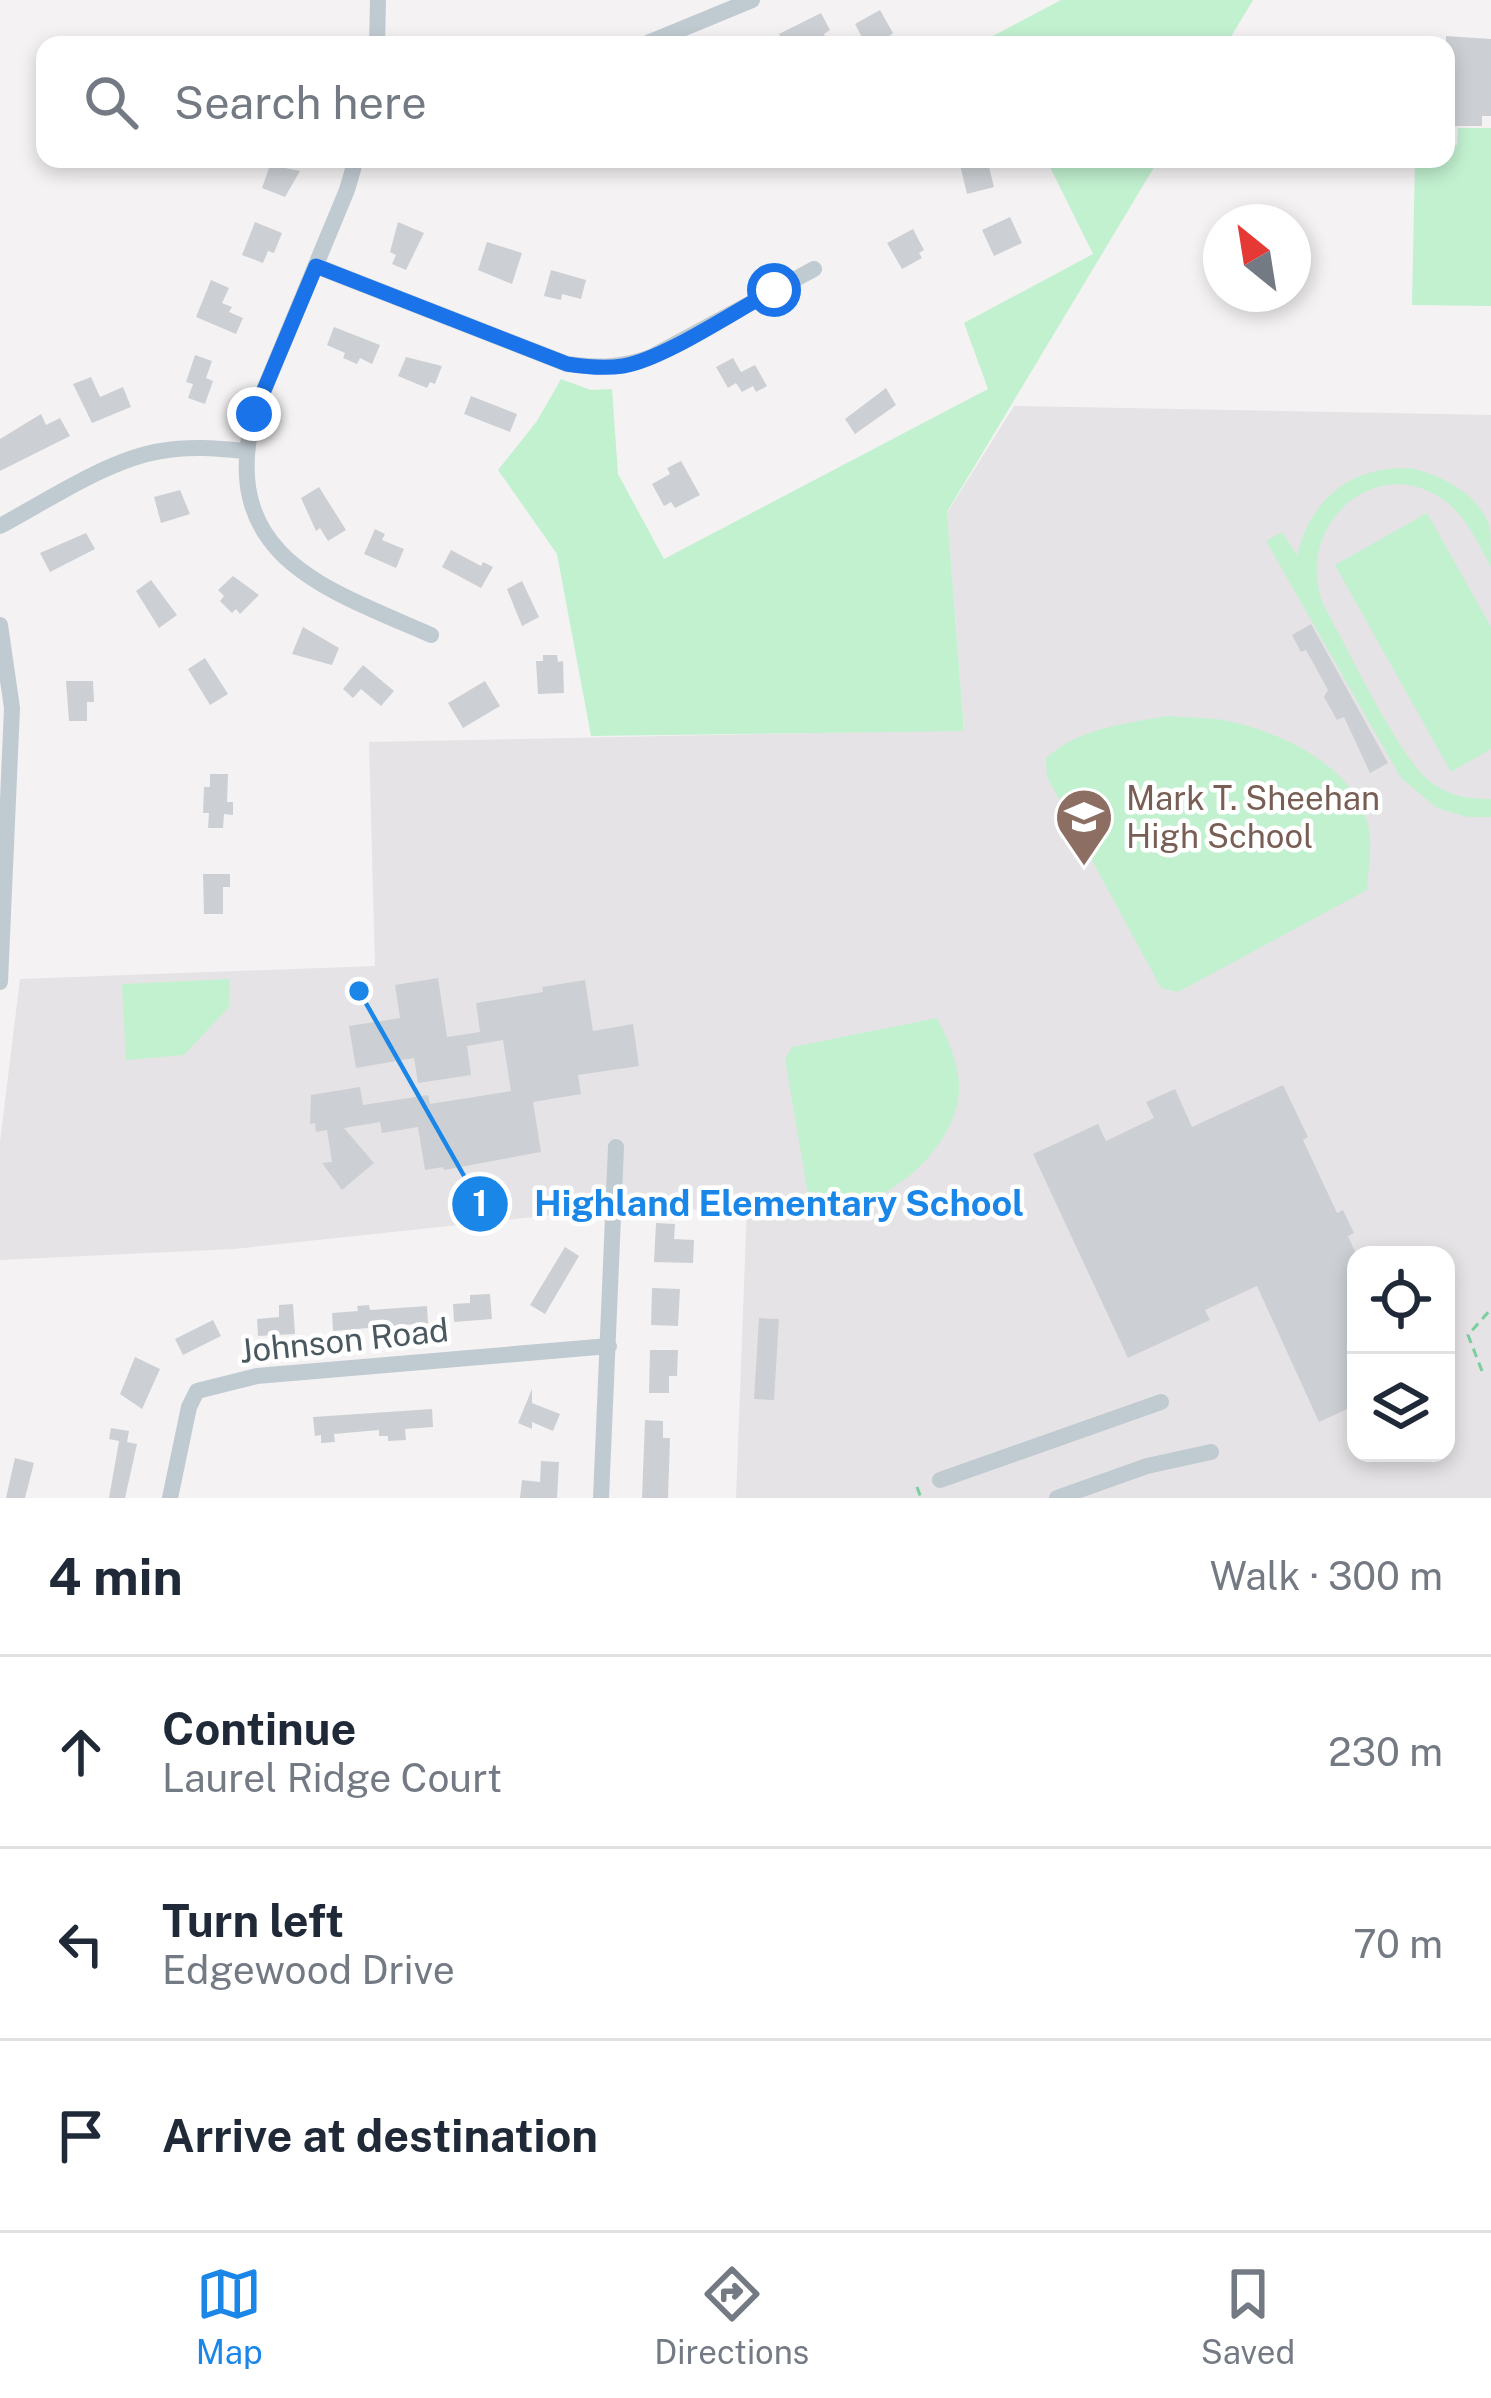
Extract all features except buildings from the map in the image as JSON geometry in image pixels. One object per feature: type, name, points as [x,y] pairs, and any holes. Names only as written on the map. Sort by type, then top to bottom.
[{"type":"street","points":[[377,36],[378,0]]},
{"type":"street","points":[[665,36],[752,0]]},
{"type":"street","points":[[353,168],[254,414],[244,451],[247,481],[270,541],[290,566],[321,586],[431,635]]},
{"type":"street","points":[[316,266],[567,364],[595,368],[627,366],[650,357],[814,269]]},
{"type":"street","points":[[0,526],[119,464],[157,451],[202,447],[244,451]]},
{"type":"street","points":[[0,625],[13,708],[0,982]]},
{"type":"street","points":[[601,1498],[616,1147]]},
{"type":"street","name":"Johnson Road","points":[[170,1498],[190,1407],[197,1391],[218,1383],[609,1346]]},
{"type":"street","points":[[940,1480],[1161,1402]]},
{"type":"street","points":[[1057,1498],[1147,1466],[1211,1452]]},
{"type":"path","points":[[1482,1371],[1468,1335],[1491,1309]]},
{"type":"path","points":[[916,1487],[921,1498]]},
{"type":"shaded area","name":"Mark T. Sheehan High School","points":[[1014,406],[1491,415],[1491,1498],[736,1498],[747,1206],[631,1214],[598,1210],[234,1249],[0,1260],[0,1142],[20,979],[375,966],[369,742],[964,730],[947,513]]},
{"type":"green space","points":[[1061,0],[1253,0],[1231,36],[993,36]]},
{"type":"green space","points":[[1458,128],[1491,128],[1491,306],[1412,305],[1415,168],[1455,168]]},
{"type":"green space","points":[[1050,168],[1154,168],[947,512],[964,731],[591,736],[557,554],[498,470],[537,421],[561,379],[591,390],[612,389],[618,474],[664,559],[988,389],[964,323],[1093,254]]},
{"type":"green space","points":[[1409,468],[1446,481],[1477,505],[1490,528],[1491,567],[1449,504],[1422,488],[1395,484],[1369,490],[1347,504],[1330,524],[1319,549],[1317,578],[1325,608],[1416,767],[1450,793],[1491,799],[1491,817],[1467,817],[1437,808],[1401,778],[1266,541],[1282,532],[1297,556],[1312,518],[1336,490],[1368,473]]},
{"type":"green space","points":[[1427,513],[1491,627],[1491,749],[1451,772],[1335,565]]},
{"type":"green space","points":[[1167,716],[1244,725],[1311,754],[1347,785],[1360,804],[1370,840],[1367,890],[1178,992],[1161,988],[1047,777],[1046,758],[1087,734]]},
{"type":"green space","points":[[230,979],[229,1007],[184,1055],[126,1060],[122,984]]},
{"type":"green space","points":[[937,1018],[959,1081],[956,1108],[940,1142],[914,1172],[882,1194],[852,1205],[810,1206],[785,1059],[792,1047]]},
{"type":"place","name":"Mark T. Sheehan High School","points":[[1084,868]]},
{"type":"place","name":"Highland Elementary School","points":[[359,991]]},
{"type":"route","points":[[254,414],[316,266],[567,364],[595,368],[627,366],[650,357],[774,290]]}]
